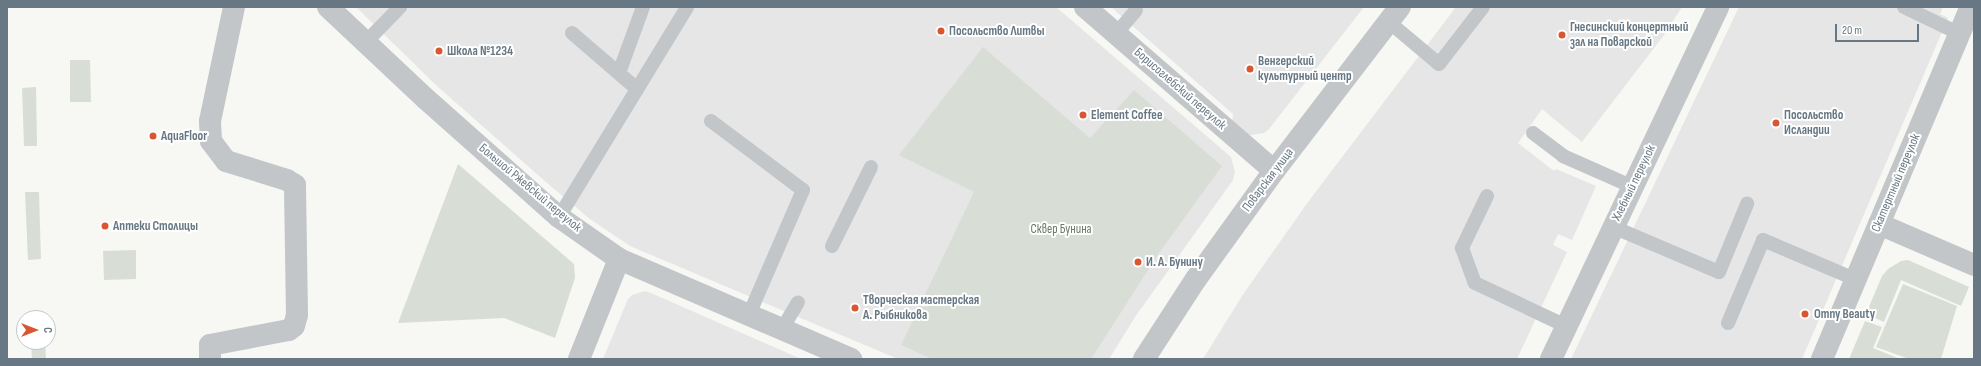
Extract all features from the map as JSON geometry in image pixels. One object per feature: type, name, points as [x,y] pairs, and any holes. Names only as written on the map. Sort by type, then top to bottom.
[{"type":"street","points":[[210,359],[210,345],[289,330],[294,326],[298,315],[295,185],[287,180],[226,161],[211,141],[210,121],[234,7]]},
{"type":"street","name":"Большой Ржевский переулок","points":[[328,7],[426,99],[559,217],[619,259],[852,359]]},
{"type":"street","name":"Борисоглебский переулок","points":[[1085,7],[1274,171]]},
{"type":"street","name":"Хлебный переулок","points":[[1551,359],[1718,7]]},
{"type":"street","name":"Скатертный переулок","points":[[1822,359],[1971,7]]},
{"type":"street","name":"Поварская улица","points":[[1144,359],[1196,279],[1274,171],[1395,14]]},
{"type":"street","points":[[1879,224],[1974,265]]},
{"type":"street","points":[[580,359],[619,259]]},
{"type":"lane","points":[[366,42],[400,7]]},
{"type":"lane","points":[[619,73],[643,7]]},
{"type":"lane","points":[[559,217],[686,7]]},
{"type":"lane","points":[[1395,14],[1439,64],[1483,7]]},
{"type":"lane","points":[[1904,7],[1960,34]]},
{"type":"lane","points":[[1116,34],[1136,10]]},
{"type":"lane","points":[[572,33],[637,89]]},
{"type":"lane","points":[[711,121],[803,190],[749,315]]},
{"type":"lane","points":[[1533,134],[1563,156],[1633,187]]},
{"type":"lane","points":[[832,246],[871,167]]},
{"type":"lane","points":[[1487,196],[1462,248],[1475,283],[1566,326]]},
{"type":"lane","points":[[1613,227],[1719,272],[1747,204]]},
{"type":"lane","points":[[1728,323],[1763,240],[1855,279]]},
{"type":"lane","points":[[782,329],[798,302]]},
{"type":"shaded area","points":[[356,7],[1056,7],[1231,157],[1235,172],[1233,180],[1135,317],[1109,359],[898,359],[630,246],[590,219],[547,183],[437,86]]},
{"type":"shaded area","name":"Венгерский культурный центр","points":[[1111,7],[1364,7],[1269,129],[1264,133],[1246,136],[1232,127],[1233,114]]},
{"type":"shaded area","points":[[1456,7],[1682,7],[1664,35],[1582,142],[1542,109],[1518,143],[1554,171],[1556,169],[1596,186],[1572,240],[1558,234],[1553,245],[1567,252],[1517,359],[1203,359],[1242,296],[1308,202]]},
{"type":"shaded area","points":[[1739,7],[1943,7],[1940,14],[1948,18],[1802,359],[1571,359]]},
{"type":"shaded area","points":[[645,291],[801,359],[603,359],[628,299],[632,295]]},
{"type":"green space","name":"Сквер Бунина","points":[[983,47],[1090,138],[1134,90],[1222,166],[1159,253],[1091,359],[932,359],[901,345],[974,192],[899,155]]},
{"type":"green space","points":[[70,60],[90,60],[91,102],[70,102]]},
{"type":"green space","points":[[36,87],[37,146],[24,146],[22,88]]},
{"type":"green space","points":[[458,164],[574,264],[575,278],[555,338],[504,318],[398,323]]},
{"type":"green space","points":[[25,192],[39,192],[41,259],[28,260]]},
{"type":"green space","points":[[136,250],[136,279],[104,280],[103,251]]},
{"type":"green space","points":[[1908,260],[1969,287],[1961,306],[1901,280],[1884,322],[1866,314],[1882,276],[1888,269],[1901,261]]},
{"type":"green space","points":[[1903,284],[1957,306],[1941,359],[1909,359],[1876,347]]},
{"type":"green space","points":[[1865,321],[1882,327],[1873,348],[1900,359],[1849,359]]},
{"type":"green space","points":[[31,350],[45,350],[46,359],[32,359]]},
{"type":"place","name":"Посольство Литвы","points":[[941,31]]},
{"type":"place","name":"Гнесинский концертный зал на Поварской","points":[[1562,35]]},
{"type":"place","name":"Школа №1234","points":[[439,51]]},
{"type":"place","name":"Венгерский культурный центр","points":[[1250,69]]},
{"type":"place","name":"Element Coffee","points":[[1083,115]]},
{"type":"place","name":"Посольство Исландии","points":[[1776,123]]},
{"type":"place","name":"AquaFloor","points":[[153,136]]},
{"type":"place","name":"Аптеки Столицы","points":[[105,226]]},
{"type":"place","name":"И. А. Бунину","points":[[1138,262]]},
{"type":"place","name":"Творческая мастерская А. Рыбникова","points":[[855,308]]},
{"type":"place","name":"Omny Beauty","points":[[1805,314]]}]
